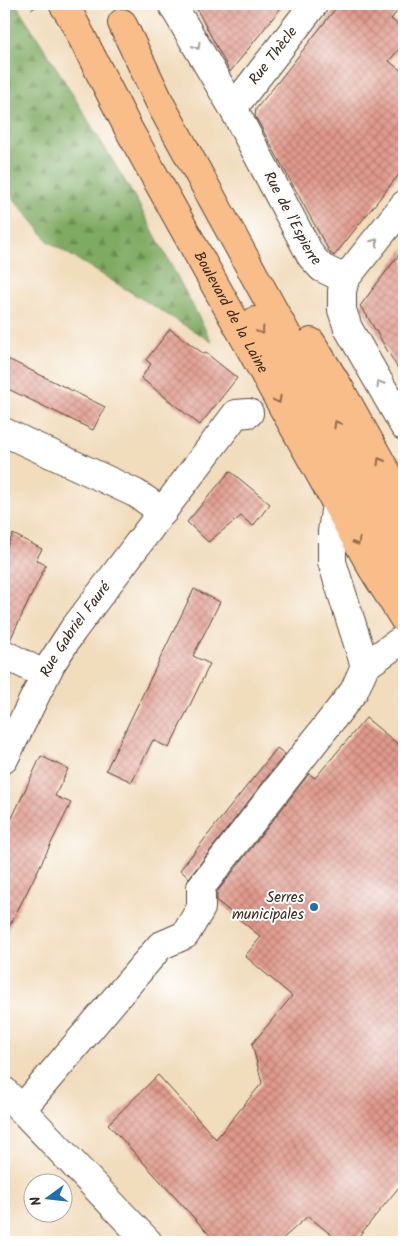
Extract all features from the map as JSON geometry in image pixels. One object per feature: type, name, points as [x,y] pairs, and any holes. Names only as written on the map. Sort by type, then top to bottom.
[{"type":"main road","name":"Boulevard de la Laine","points":[[68,11],[128,128],[336,504],[372,568],[404,618]]},
{"type":"main road","points":[[68,11],[133,111],[306,406],[367,519],[404,579]]},
{"type":"main road","points":[[116,14],[340,389],[404,500]]},
{"type":"main road","points":[[116,14],[166,116],[404,542]]},
{"type":"street","name":"Rue de l'Espierre","points":[[172,4],[233,108],[311,256],[322,268],[345,279]]},
{"type":"street","name":"Rue Thècle","points":[[233,108],[314,4]]},
{"type":"street","points":[[404,205],[345,279],[342,291],[342,310],[348,328],[404,426]]},
{"type":"street","name":"Rue Gabriel Fauré","points":[[4,759],[45,675],[73,630],[236,414],[249,413]]},
{"type":"street","points":[[4,432],[135,493],[163,512]]},
{"type":"street","points":[[336,504],[332,532],[332,562],[365,666]]},
{"type":"street","points":[[148,1242],[12,1101],[160,946],[185,935],[201,908],[200,887],[354,692],[365,666],[404,640]]},
{"type":"street","points":[[4,654],[45,675]]},
{"type":"green space","points":[[4,4],[16,4],[59,72],[137,201],[212,342],[49,242],[4,186]]},
{"type":"building","points":[[194,4],[284,4],[230,72]]},
{"type":"building","points":[[339,4],[403,4],[391,19],[404,29],[404,43],[389,61],[404,73],[404,168],[334,256],[330,253],[255,116],[256,109]]},
{"type":"building","points":[[404,248],[404,379],[360,306]]},
{"type":"building","points":[[170,329],[204,354],[206,353],[237,378],[200,425],[141,378],[151,364],[146,360]]},
{"type":"building","points":[[4,357],[105,407],[93,430],[4,387]]},
{"type":"building","points":[[230,471],[270,504],[253,526],[241,516],[208,542],[187,522]]},
{"type":"building","points":[[13,534],[42,549],[36,560],[46,565],[10,640],[4,638],[4,553]]},
{"type":"building","points":[[194,589],[220,602],[193,656],[210,664],[169,748],[153,740],[132,782],[106,770]]},
{"type":"building","points":[[366,718],[404,749],[404,1181],[354,1242],[340,1242],[308,1216],[279,1242],[216,1242],[108,1124],[158,1075],[216,1139],[262,1083],[252,1044],[292,996],[245,956],[261,937],[217,901],[217,892],[309,774],[315,778]]},
{"type":"building","points":[[277,748],[285,754],[189,878],[180,870]]},
{"type":"building","points":[[41,756],[68,769],[55,796],[71,803],[4,937],[4,835]]},
{"type":"place","name":"Serres municipales","points":[[314,907]]}]
